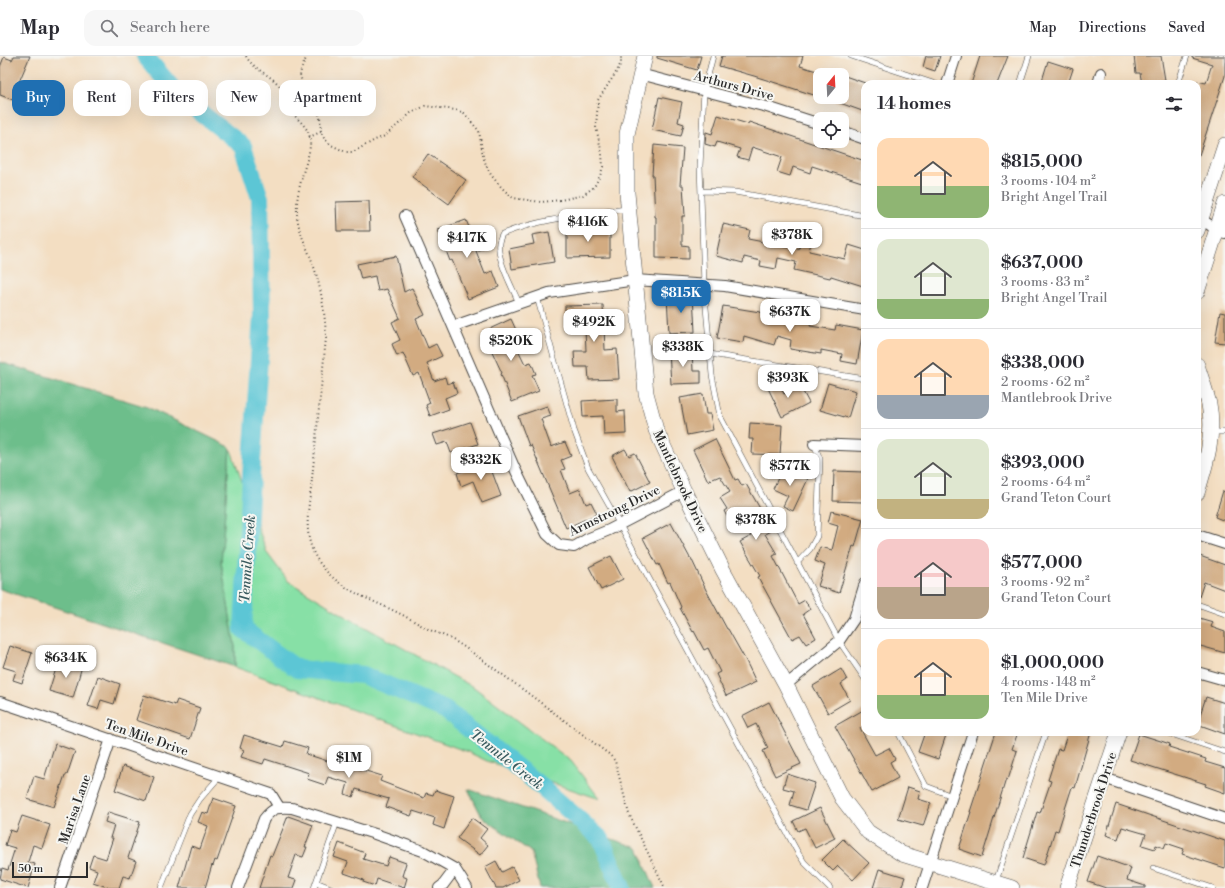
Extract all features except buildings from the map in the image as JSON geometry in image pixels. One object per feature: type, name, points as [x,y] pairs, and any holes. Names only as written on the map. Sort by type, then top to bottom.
[{"type":"street","name":"Mantlebrook Drive","points":[[645,56],[627,134],[627,193],[646,393],[656,430],[723,570],[786,685],[842,798],[868,832],[902,854],[994,885],[1012,888]]},
{"type":"street","points":[[948,80],[956,56]]},
{"type":"street","points":[[1099,80],[1101,73]]},
{"type":"street","name":"Arthurs Drive","points":[[640,74],[813,122]]},
{"type":"street","points":[[849,133],[861,138]]},
{"type":"street","points":[[1201,219],[1225,145]]},
{"type":"street","points":[[1201,282],[1221,232],[1225,204]]},
{"type":"street","name":"Armstrong Drive","points":[[405,216],[514,467],[547,534],[559,545],[574,547],[587,539],[620,525],[684,491]]},
{"type":"street","points":[[1201,226],[1221,232]]},
{"type":"street","points":[[454,326],[549,293],[635,280],[726,286],[861,309]]},
{"type":"street","points":[[1201,378],[1218,432],[1211,441],[1201,480]]},
{"type":"street","points":[[814,444],[861,446]]},
{"type":"street","points":[[1201,536],[1225,544]]},
{"type":"street","points":[[786,685],[839,641],[854,619],[861,596]]},
{"type":"street","points":[[1201,673],[1225,680]]},
{"type":"street","name":"Ten Mile Drive","points":[[0,702],[271,794],[279,807]]},
{"type":"street","points":[[922,888],[971,736]]},
{"type":"street","name":"Thunderbrook Drive","points":[[1067,888],[1118,736]]},
{"type":"street","name":"Marisa Lane","points":[[60,888],[111,739]]},
{"type":"street","points":[[1104,778],[1225,819]]},
{"type":"street","points":[[238,888],[264,819],[269,812],[279,807],[292,808],[423,851],[455,869],[467,888]]},
{"type":"street","points":[[439,888],[455,869]]},
{"type":"lane","points":[[713,56],[704,91],[700,166],[704,285],[712,375],[720,416],[839,641],[861,673]]},
{"type":"lane","points":[[850,56],[924,80]]},
{"type":"lane","points":[[1021,80],[1029,56]]},
{"type":"lane","points":[[1179,80],[1187,56]]},
{"type":"lane","points":[[701,191],[735,192],[861,215]]},
{"type":"lane","points":[[519,304],[506,276],[499,250],[499,243],[502,234],[519,227],[556,219],[628,209]]},
{"type":"lane","points":[[537,297],[574,430],[588,468],[798,853],[804,862],[830,888]]},
{"type":"lane","points":[[710,354],[861,378]]},
{"type":"lane","points":[[798,563],[810,549],[817,536],[820,460],[814,444]]},
{"type":"lane","points":[[1201,605],[1225,614]]},
{"type":"lane","points":[[900,736],[926,786],[952,796]]},
{"type":"lane","points":[[994,885],[1045,736]]},
{"type":"lane","points":[[1177,736],[1225,752]]},
{"type":"lane","points":[[161,888],[190,814],[200,799],[220,776]]},
{"type":"lane","points":[[314,888],[337,822]]},
{"type":"lane","points":[[1154,868],[1213,888]]},
{"type":"lane","points":[[316,882],[331,888]]},
{"type":"path","points":[[246,56],[250,63],[278,84],[284,92],[288,105],[293,114],[303,124],[309,137],[308,154],[298,194],[297,212],[299,226],[319,282],[323,301],[326,332],[308,512],[307,529],[313,552],[322,566],[333,578],[347,588],[449,638],[531,695],[610,755],[615,762],[629,814],[665,888]]},
{"type":"path","points":[[307,56],[300,76],[305,89],[320,116],[321,132],[324,138],[331,145],[346,152],[353,152],[385,136],[410,113],[425,106],[456,110],[464,113],[479,131],[483,156],[486,164],[491,175],[502,188],[513,198],[541,202],[561,200],[583,195],[594,187],[603,167],[602,154],[596,127],[598,100],[617,71],[621,56]]},
{"type":"path","points":[[309,137],[321,132]]},
{"type":"green space","points":[[0,362],[147,407],[230,447],[221,562],[235,647],[235,667],[0,589]]},
{"type":"green space","points":[[230,447],[267,553],[288,581],[347,617],[475,688],[571,761],[600,799],[487,761],[468,752],[235,667],[235,647],[221,562]]},
{"type":"green space","points":[[468,789],[638,848],[655,888],[540,888],[531,852],[482,817]]},
{"type":"waterway","name":"Tenmile Creek","points":[[145,56],[178,95],[243,146],[260,198],[262,315],[251,476],[243,629],[297,669],[363,675],[445,710],[542,787],[601,839],[622,888]]}]
